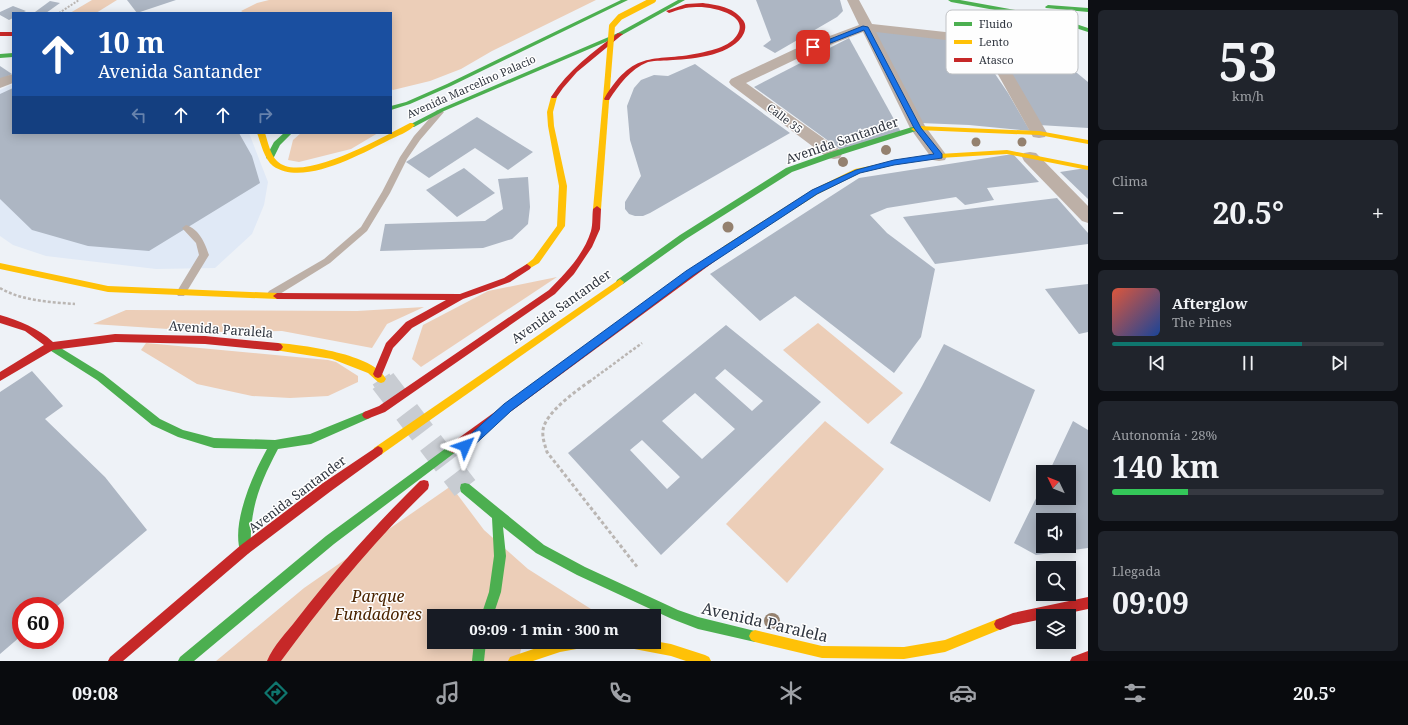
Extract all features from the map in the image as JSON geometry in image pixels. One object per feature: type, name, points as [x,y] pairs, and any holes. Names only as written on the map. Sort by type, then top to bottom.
[{"type":"main road","name":"Avenida Marcelino Palacio","points":[[392,108],[408,103],[449,85],[626,0]]},
{"type":"main road","points":[[0,319],[32,329],[44,337],[51,346],[100,377],[156,422],[182,434],[214,443],[275,445],[311,438],[382,409],[552,292],[567,278],[583,254],[596,231],[612,26],[620,17],[653,0]]},
{"type":"main road","name":"Avenida Marcelino Palacio","points":[[270,157],[278,167],[291,170],[313,169],[332,164],[442,110],[620,34],[682,0]]},
{"type":"main road","points":[[951,0],[1002,10]]},
{"type":"main road","points":[[987,0],[1088,10]]},
{"type":"main road","points":[[1056,0],[1088,1]]},
{"type":"main road","points":[[607,98],[614,86],[625,75],[635,67],[647,61],[722,50],[734,43],[744,31],[744,25],[736,15],[726,10],[707,5],[686,6],[658,13]]},
{"type":"main road","points":[[1078,26],[1088,30]]},
{"type":"main road","points":[[0,34],[12,34]]},
{"type":"main road","points":[[0,266],[108,289],[181,294],[460,297],[507,280],[536,261],[562,226],[563,186],[550,126],[550,112],[553,98],[560,86],[570,74],[620,34]]},
{"type":"main road","points":[[0,42],[12,41]]},
{"type":"main road","points":[[0,56],[12,54]]},
{"type":"main road","name":"Avenida Santander","points":[[114,661],[245,549],[327,487],[683,237],[789,170],[834,154],[918,128],[1039,133],[1088,142]]},
{"type":"main road","points":[[261,134],[270,157]]},
{"type":"main road","points":[[270,157],[275,146],[287,134]]},
{"type":"main road","points":[[184,661],[330,540],[507,408],[689,273],[815,192],[858,172],[894,163],[939,156],[1007,152],[1088,168]]},
{"type":"main road","name":"Avenida Paralela","points":[[51,346],[115,338],[205,340],[277,345],[316,350],[349,359],[379,376],[390,346],[409,325],[460,297]]},
{"type":"main road","points":[[0,377],[51,346]]},
{"type":"main road","points":[[443,467],[507,408]]},
{"type":"main road","points":[[245,549],[244,522],[250,494],[261,468],[275,445]]},
{"type":"main road","points":[[274,661],[318,600],[393,514],[432,478]]},
{"type":"main road","name":"Avenida Paralela","points":[[465,488],[540,549],[581,571],[676,615],[698,624],[822,652],[904,653],[945,646],[1013,619],[1088,603]]},
{"type":"main road","points":[[489,609],[495,592],[500,556],[497,515]]},
{"type":"main road","points":[[661,648],[705,661]]},
{"type":"main road","points":[[478,661],[479,649]]},
{"type":"main road","points":[[514,661],[551,649]]},
{"type":"main road","points":[[1076,661],[1088,657]]},
{"type":"street","points":[[853,0],[918,128],[939,156]]},
{"type":"street","points":[[866,27],[946,36]]},
{"type":"street","name":"Calle 35","points":[[834,154],[736,82],[800,52],[866,27]]},
{"type":"street","points":[[1005,74],[1039,133]]},
{"type":"street","points":[[1030,157],[1088,217]]},
{"type":"lane","points":[[269,296],[327,262],[364,229],[386,193],[403,159],[417,138],[442,110]]},
{"type":"lane","points":[[181,294],[204,255],[200,240],[186,228]]},
{"type":"path","points":[[61,12],[79,0]]},
{"type":"path","points":[[0,288],[6,293],[46,301],[75,304]]},
{"type":"path","points":[[641,572],[547,452],[542,437],[544,424],[565,401],[642,343]]},
{"type":"shaded area","points":[[12,84],[12,134],[249,134],[268,182],[264,205],[252,234],[215,268],[156,269],[46,256],[13,245],[0,236],[0,90]]},
{"type":"green space","points":[[92,0],[117,0],[98,12],[72,12]]},
{"type":"green space","points":[[269,0],[596,0],[492,51],[461,69],[430,81],[393,90],[392,12],[241,11],[257,3]]},
{"type":"green space","points":[[300,134],[376,134],[351,149],[299,162],[288,160],[293,140]]},
{"type":"green space","points":[[557,277],[421,367],[412,359],[423,325],[488,291]]},
{"type":"green space","points":[[424,307],[387,324],[372,348],[282,331],[213,332],[93,324],[126,310],[357,311]]},
{"type":"green space","points":[[818,323],[903,393],[868,424],[783,350]]},
{"type":"green space","points":[[146,343],[328,360],[336,362],[358,376],[358,382],[328,396],[290,398],[252,396],[197,384],[141,350]]},
{"type":"green space","points":[[825,421],[884,469],[787,583],[726,524]]},
{"type":"green space","name":"Parque Fundadores","points":[[451,486],[484,530],[528,569],[591,609],[427,609],[427,649],[521,649],[518,661],[216,661],[304,588]]},
{"type":"building","points":[[127,0],[176,0],[140,12],[136,12]]},
{"type":"building","points":[[756,0],[840,0],[843,11],[837,17],[775,53],[763,46],[771,40]]},
{"type":"building","points":[[50,1],[60,3],[47,12],[35,12]]},
{"type":"building","points":[[13,6],[26,11],[12,12],[12,18],[9,20],[0,15],[0,12]]},
{"type":"building","points":[[872,30],[946,37],[946,74],[995,74],[1030,131],[969,125],[920,123]]},
{"type":"building","points":[[849,38],[901,132],[841,150],[754,87]]},
{"type":"building","points":[[695,64],[790,133],[650,213],[643,216],[629,214],[625,209],[625,202],[641,176],[630,140],[627,106],[634,88],[641,80],[654,75],[668,76]]},
{"type":"building","points":[[0,66],[12,74],[0,80]]},
{"type":"building","points":[[1011,74],[1078,74],[1088,82],[1088,128],[1039,125]]},
{"type":"building","points":[[12,88],[12,134],[240,134],[252,156],[260,183],[149,251],[88,246],[32,230],[0,199],[0,94]]},
{"type":"building","points":[[477,117],[533,152],[508,170],[475,148],[429,178],[406,162]]},
{"type":"building","points":[[1013,154],[1039,182],[987,188],[994,200],[965,205],[956,197],[887,208],[870,215],[887,233],[935,269],[921,337],[894,373],[795,296],[760,321],[710,274],[859,178]]},
{"type":"building","points":[[464,168],[495,193],[457,217],[426,190]]},
{"type":"building","points":[[1086,168],[1088,169],[1088,199],[1060,172]]},
{"type":"building","points":[[528,177],[530,207],[528,224],[512,239],[483,248],[380,251],[385,224],[485,221],[503,209],[498,179]]},
{"type":"building","points":[[1057,198],[1088,233],[1088,244],[935,264],[903,217]]},
{"type":"building","points":[[1088,284],[1088,332],[1079,334],[1045,289]]},
{"type":"building","points":[[726,325],[821,402],[661,555],[568,453]],"holes":[[[725,369],[763,401],[752,411],[715,378]],[[695,393],[735,429],[702,459],[662,421]],[[642,440],[680,477],[667,489],[630,450]]]},
{"type":"building","points":[[944,344],[1035,390],[990,502],[890,443]]},
{"type":"building","points":[[32,371],[63,406],[45,419],[105,477],[147,530],[64,600],[64,597],[12,597],[12,644],[0,654],[0,392]]},
{"type":"building","points":[[1073,421],[1088,430],[1088,548],[1076,550],[1076,513],[1036,513],[1036,553],[1051,553],[1036,555],[1014,543],[1036,498],[1036,505],[1076,505],[1076,465],[1052,465]]},
{"type":"tunnel","points":[[383,381],[465,488]]},
{"type":"traffic: fast","points":[[392,108],[408,103],[449,85],[625,0]]},
{"type":"traffic: fast","points":[[412,125],[442,110],[620,34],[682,0]]},
{"type":"traffic: fast","points":[[951,0],[1006,10]]},
{"type":"traffic: fast","points":[[1048,7],[1088,10]]},
{"type":"traffic: fast","points":[[1078,27],[1088,30]]},
{"type":"traffic: fast","points":[[0,56],[12,55]]},
{"type":"traffic: fast","points":[[620,282],[683,237],[789,170],[914,129]]},
{"type":"traffic: fast","points":[[270,157],[277,144],[287,134]]},
{"type":"traffic: fast","points":[[51,346],[100,377],[156,422],[182,434],[214,443],[275,445],[311,439],[367,415]]},
{"type":"traffic: fast","points":[[245,549],[245,521],[251,495],[275,445]]},
{"type":"traffic: fast","points":[[184,661],[330,540],[453,448]]},
{"type":"traffic: fast","points":[[465,488],[497,515]]},
{"type":"traffic: fast","points":[[497,515],[540,549],[581,571],[676,615],[698,623],[755,636]]},
{"type":"traffic: fast","points":[[489,609],[495,592],[500,556],[497,515]]},
{"type":"traffic: fast","points":[[478,661],[479,649]]},
{"type":"traffic: slow","points":[[608,75],[612,26],[620,17],[653,0]]},
{"type":"traffic: slow","points":[[597,209],[608,75]]},
{"type":"traffic: slow","points":[[527,267],[536,261],[561,226],[563,186],[551,126],[550,112],[554,97]]},
{"type":"traffic: slow","points":[[261,134],[268,153],[275,164],[287,170],[304,170],[323,166],[343,159],[364,150],[412,125]]},
{"type":"traffic: slow","points":[[914,129],[1039,133],[1088,142]]},
{"type":"traffic: slow","points":[[727,248],[815,192],[858,171],[894,163],[939,156],[1007,152],[1088,168]]},
{"type":"traffic: slow","points":[[0,266],[108,289],[277,296]]},
{"type":"traffic: slow","points":[[378,451],[620,282]]},
{"type":"traffic: slow","points":[[278,347],[311,350],[343,358],[373,372],[381,379]]},
{"type":"traffic: slow","points":[[755,636],[822,652],[904,653],[945,646],[1000,624]]},
{"type":"traffic: slow","points":[[661,648],[705,661]]},
{"type":"traffic: slow","points":[[514,661],[551,649]]},
{"type":"traffic: jam","points":[[607,99],[614,87],[623,77],[640,64],[650,60],[672,59],[715,52],[733,43],[739,37],[743,29],[742,22],[737,16],[721,8],[693,5],[669,11]]},
{"type":"traffic: jam","points":[[0,34],[12,34]]},
{"type":"traffic: jam","points":[[554,97],[560,87],[575,70],[620,34]]},
{"type":"traffic: jam","points":[[367,415],[382,409],[552,292],[571,272],[588,247],[596,229],[597,209]]},
{"type":"traffic: jam","points":[[453,448],[727,248]]},
{"type":"traffic: jam","points":[[277,296],[460,297],[507,280],[527,267]]},
{"type":"traffic: jam","points":[[378,374],[389,346],[409,325],[460,297]]},
{"type":"traffic: jam","points":[[0,319],[14,323],[34,332],[51,346]]},
{"type":"traffic: jam","points":[[0,377],[51,346],[115,338],[205,340],[278,347]]},
{"type":"traffic: jam","points":[[114,661],[245,549],[327,487],[378,451]]},
{"type":"traffic: jam","points":[[273,661],[344,570],[383,526],[424,485]]},
{"type":"traffic: jam","points":[[1000,624],[1013,619],[1088,603]]},
{"type":"traffic: jam","points":[[1076,661],[1088,657]]},
{"type":"route","points":[[465,446],[507,408],[689,273],[815,192],[858,172],[894,163],[939,156],[918,128],[866,27],[813,47]]}]
